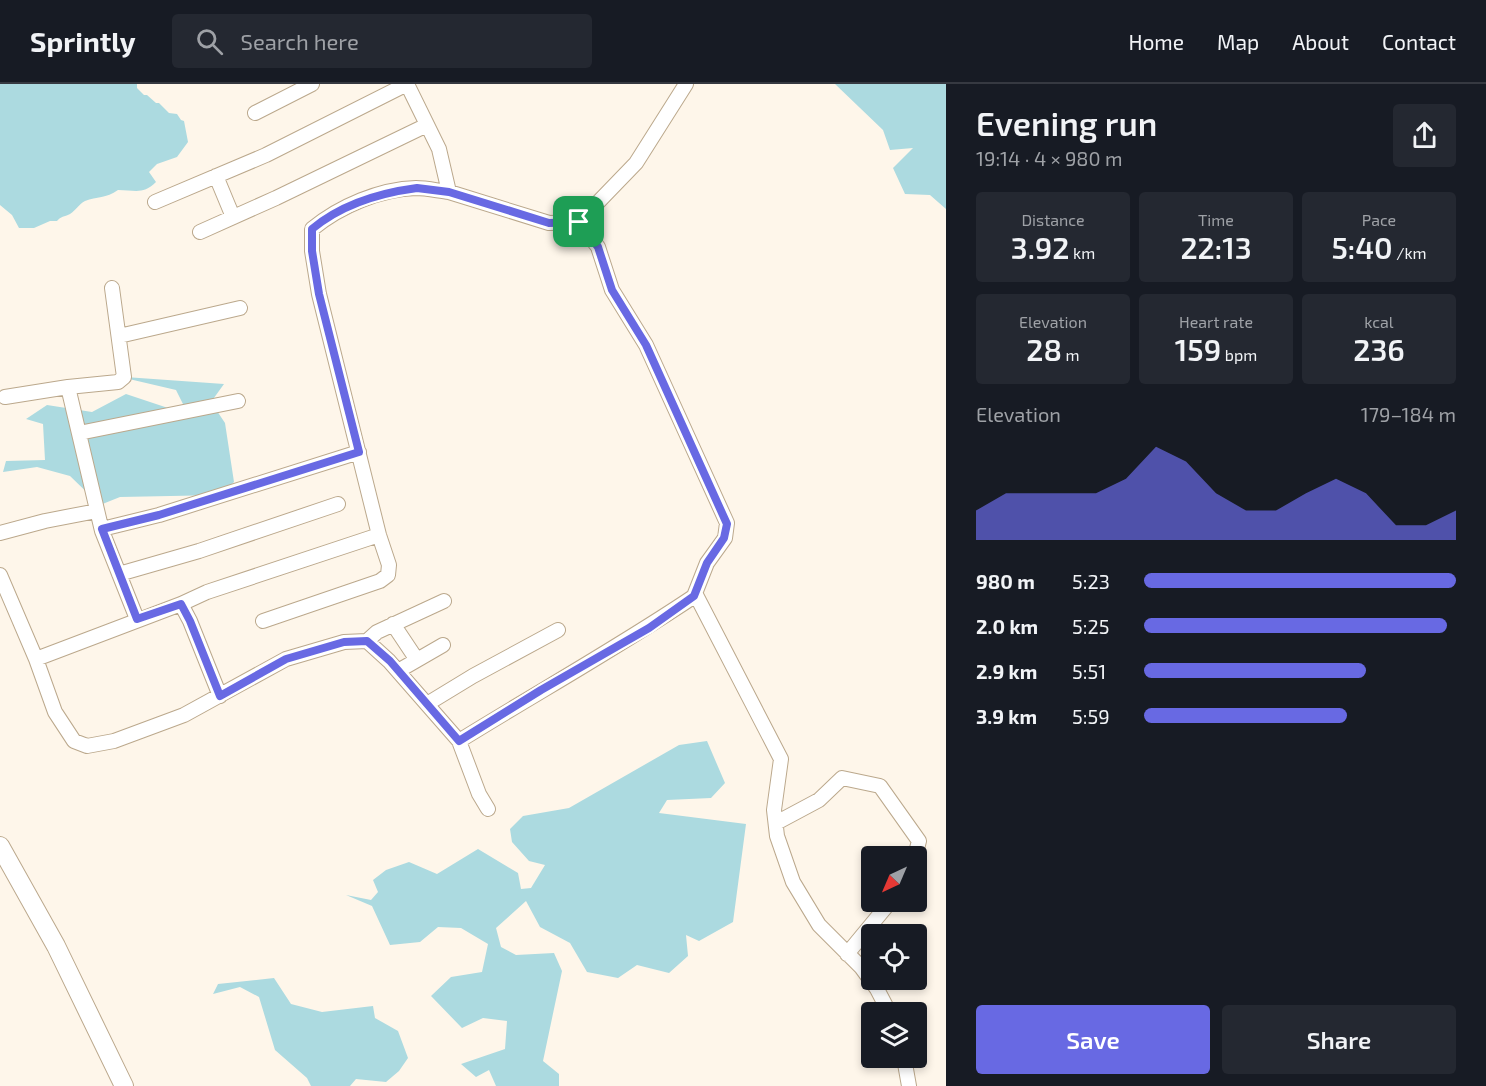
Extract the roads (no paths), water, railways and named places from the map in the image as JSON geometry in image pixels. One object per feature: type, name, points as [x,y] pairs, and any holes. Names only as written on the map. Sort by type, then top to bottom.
[{"type":"street","points":[[255,113],[312,84]]},
{"type":"street","points":[[156,202],[266,155],[407,84],[439,149],[449,192]]},
{"type":"street","points":[[263,621],[380,581],[388,575],[389,565],[379,535],[319,294],[312,251],[312,229],[346,207],[387,192],[417,188],[449,192],[549,223],[579,222],[636,163],[686,84]]},
{"type":"street","points":[[200,232],[427,125]]},
{"type":"street","points":[[216,176],[233,217]]},
{"type":"street","points":[[459,741],[541,690],[649,628],[694,596],[707,563],[724,538],[727,524],[646,345],[612,290],[598,247],[579,222]]},
{"type":"street","points":[[5,397],[118,382],[124,377],[112,288]]},
{"type":"street","points":[[119,336],[240,308]]},
{"type":"street","points":[[68,387],[102,529],[137,619]]},
{"type":"street","points":[[79,433],[238,401]]},
{"type":"street","points":[[102,529],[159,515],[359,452]]},
{"type":"street","points":[[119,574],[199,551],[338,504]]},
{"type":"street","points":[[0,533],[97,511]]},
{"type":"street","points":[[36,659],[225,585],[379,535]]},
{"type":"street","points":[[0,575],[36,659],[55,712],[74,741],[87,746],[114,741],[184,715],[286,659],[344,642],[367,641],[377,632],[444,601]]},
{"type":"street","points":[[694,596],[696,595],[781,759],[774,810],[777,836],[793,882],[819,925],[867,975],[884,1002]]},
{"type":"street","points":[[181,604],[220,696]]},
{"type":"street","points":[[393,624],[417,660]]},
{"type":"street","points":[[427,704],[558,630]]},
{"type":"street","points":[[367,641],[398,671],[459,741],[479,794],[488,809]]},
{"type":"street","points":[[398,671],[443,645]]},
{"type":"street","points":[[776,823],[819,800],[842,778],[880,786],[919,841],[918,846]]},
{"type":"street","points":[[0,846],[56,946],[124,1086]]},
{"type":"street","points":[[847,954],[882,912]]},
{"type":"street","points":[[906,1068],[909,1086]]},
{"type":"water","points":[[0,84],[137,84],[137,88],[144,95],[159,103],[169,113],[177,114],[184,121],[188,142],[177,157],[157,164],[149,172],[156,182],[147,189],[118,190],[109,195],[85,201],[70,214],[57,221],[50,221],[34,228],[19,228],[12,215],[0,205]]},
{"type":"water","points":[[835,84],[946,84],[946,209],[930,195],[905,194],[893,168],[913,148],[890,150],[883,130]]},
{"type":"water","points":[[111,376],[224,384],[211,402],[225,423],[234,482],[221,495],[120,497],[100,505],[70,476],[37,467],[3,472],[6,461],[45,460],[43,424],[26,419],[47,405],[92,412],[126,394],[177,411],[183,404],[176,390],[129,379],[86,381]]},
{"type":"water","points":[[707,741],[725,783],[711,798],[667,800],[659,813],[746,824],[733,922],[699,941],[686,935],[688,956],[669,973],[637,965],[618,978],[587,972],[570,943],[540,927],[526,901],[496,928],[501,947],[516,955],[554,953],[562,971],[543,1061],[559,1074],[559,1086],[496,1086],[489,1070],[476,1077],[461,1064],[505,1049],[507,1021],[483,1018],[462,1028],[431,996],[451,977],[482,972],[488,944],[461,928],[438,927],[420,942],[390,945],[372,906],[346,895],[371,900],[378,892],[373,880],[386,870],[409,862],[437,874],[478,849],[518,873],[521,889],[531,888],[545,865],[529,861],[512,842],[510,829],[523,816],[569,808],[679,745]]},
{"type":"water","points":[[274,978],[291,1004],[322,1012],[373,1006],[375,1018],[398,1031],[408,1058],[399,1071],[386,1082],[356,1079],[350,1086],[311,1086],[307,1078],[275,1050],[259,997],[240,987],[213,994],[218,984]]}]
